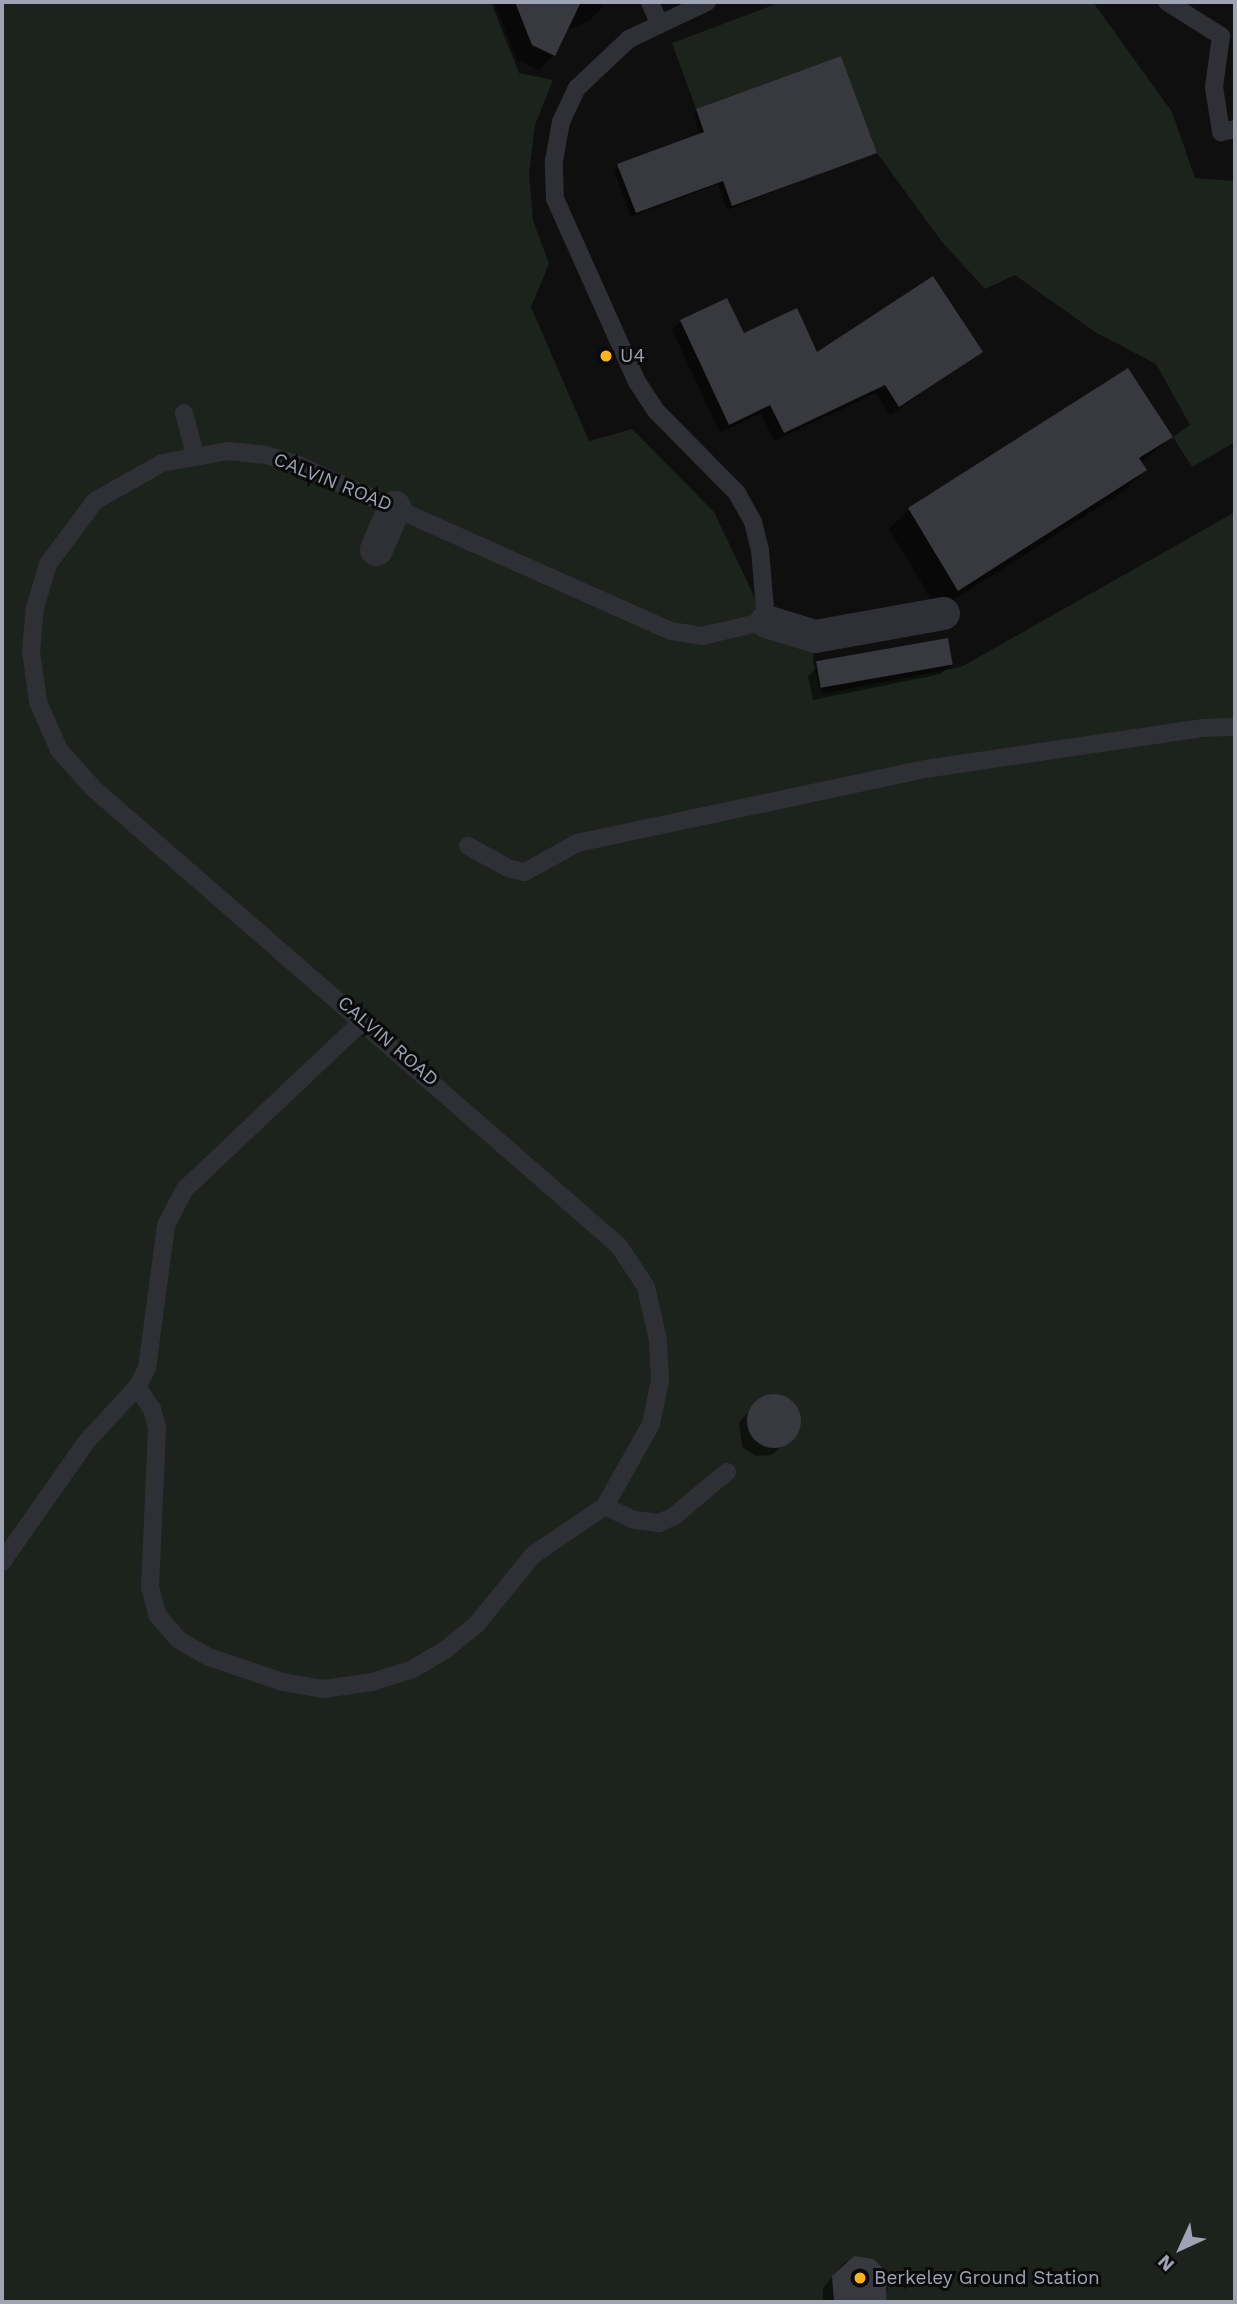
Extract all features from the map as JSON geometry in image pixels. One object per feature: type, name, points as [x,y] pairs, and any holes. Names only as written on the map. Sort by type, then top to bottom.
[{"type":"street","points":[[376,549],[394,507]]},
{"type":"street","points":[[766,621],[815,635],[943,612]]},
{"type":"lane","points":[[650,2],[658,22]]},
{"type":"lane","points":[[707,2],[658,22],[602,60],[577,88],[561,122],[554,160],[555,198],[637,382],[656,411],[737,494],[753,522],[766,621]]},
{"type":"lane","points":[[1167,2],[1221,36],[1214,88],[1222,132],[1235,129]]},
{"type":"lane","points":[[184,412],[195,453]]},
{"type":"lane","name":"CALVIN ROAD","points":[[137,1387],[152,1409],[157,1428],[150,1587],[159,1616],[180,1640],[209,1657],[283,1682],[323,1689],[372,1682],[413,1669],[445,1650],[476,1625],[533,1555],[605,1506],[651,1423],[660,1380],[658,1340],[646,1287],[610,1237],[364,1020],[94,789],[59,750],[38,702],[31,651],[35,608],[48,564],[71,528],[95,501],[128,478],[195,453],[266,455],[394,507],[671,631],[702,636],[766,621]]},
{"type":"lane","points":[[468,846],[510,869],[525,872],[577,844],[925,769],[1202,728],[1235,727]]},
{"type":"lane","points":[[2,1562],[87,1441],[137,1387],[152,1353],[166,1225],[185,1189],[364,1020]]},
{"type":"lane","points":[[605,1506],[634,1520],[659,1522],[674,1516],[727,1472]]},
{"type":"shaded area","points":[[2,2],[491,2],[519,73],[553,80],[535,125],[529,174],[533,220],[549,264],[531,307],[589,441],[632,429],[714,512],[766,621],[815,636],[813,661],[822,694],[961,667],[1235,512],[1235,2302],[2,2302]]},
{"type":"shaded area","points":[[781,2],[1093,2],[1172,112],[1195,178],[1235,181],[1235,442],[1192,467],[1173,437],[1190,425],[1156,364],[1095,332],[1015,275],[985,289],[942,242],[877,153],[841,56],[696,109],[672,43]]},
{"type":"building","points":[[515,2],[581,2],[555,56],[532,45]]},
{"type":"building","points":[[841,56],[877,153],[732,206],[723,181],[636,213],[617,164],[704,132],[696,109]]},
{"type":"building","points":[[933,276],[983,352],[899,407],[885,385],[784,433],[770,405],[729,425],[680,320],[727,298],[744,333],[797,308],[817,352]]},
{"type":"building","points":[[1128,368],[1173,437],[1139,458],[1147,470],[958,591],[908,508]]},
{"type":"building","points":[[948,638],[953,665],[821,688],[816,661]]},
{"type":"building","points":[[774,1394],[793,1402],[801,1421],[793,1440],[774,1448],[755,1440],[747,1421],[755,1402]]},
{"type":"building","name":"Berkeley Ground Station","points":[[854,2256],[873,2259],[887,2272],[886,2302],[834,2302],[832,2276]]},
{"type":"place","name":"U4","points":[[606,356]]},
{"type":"place","name":"Berkeley Ground Station","points":[[860,2278]]}]
